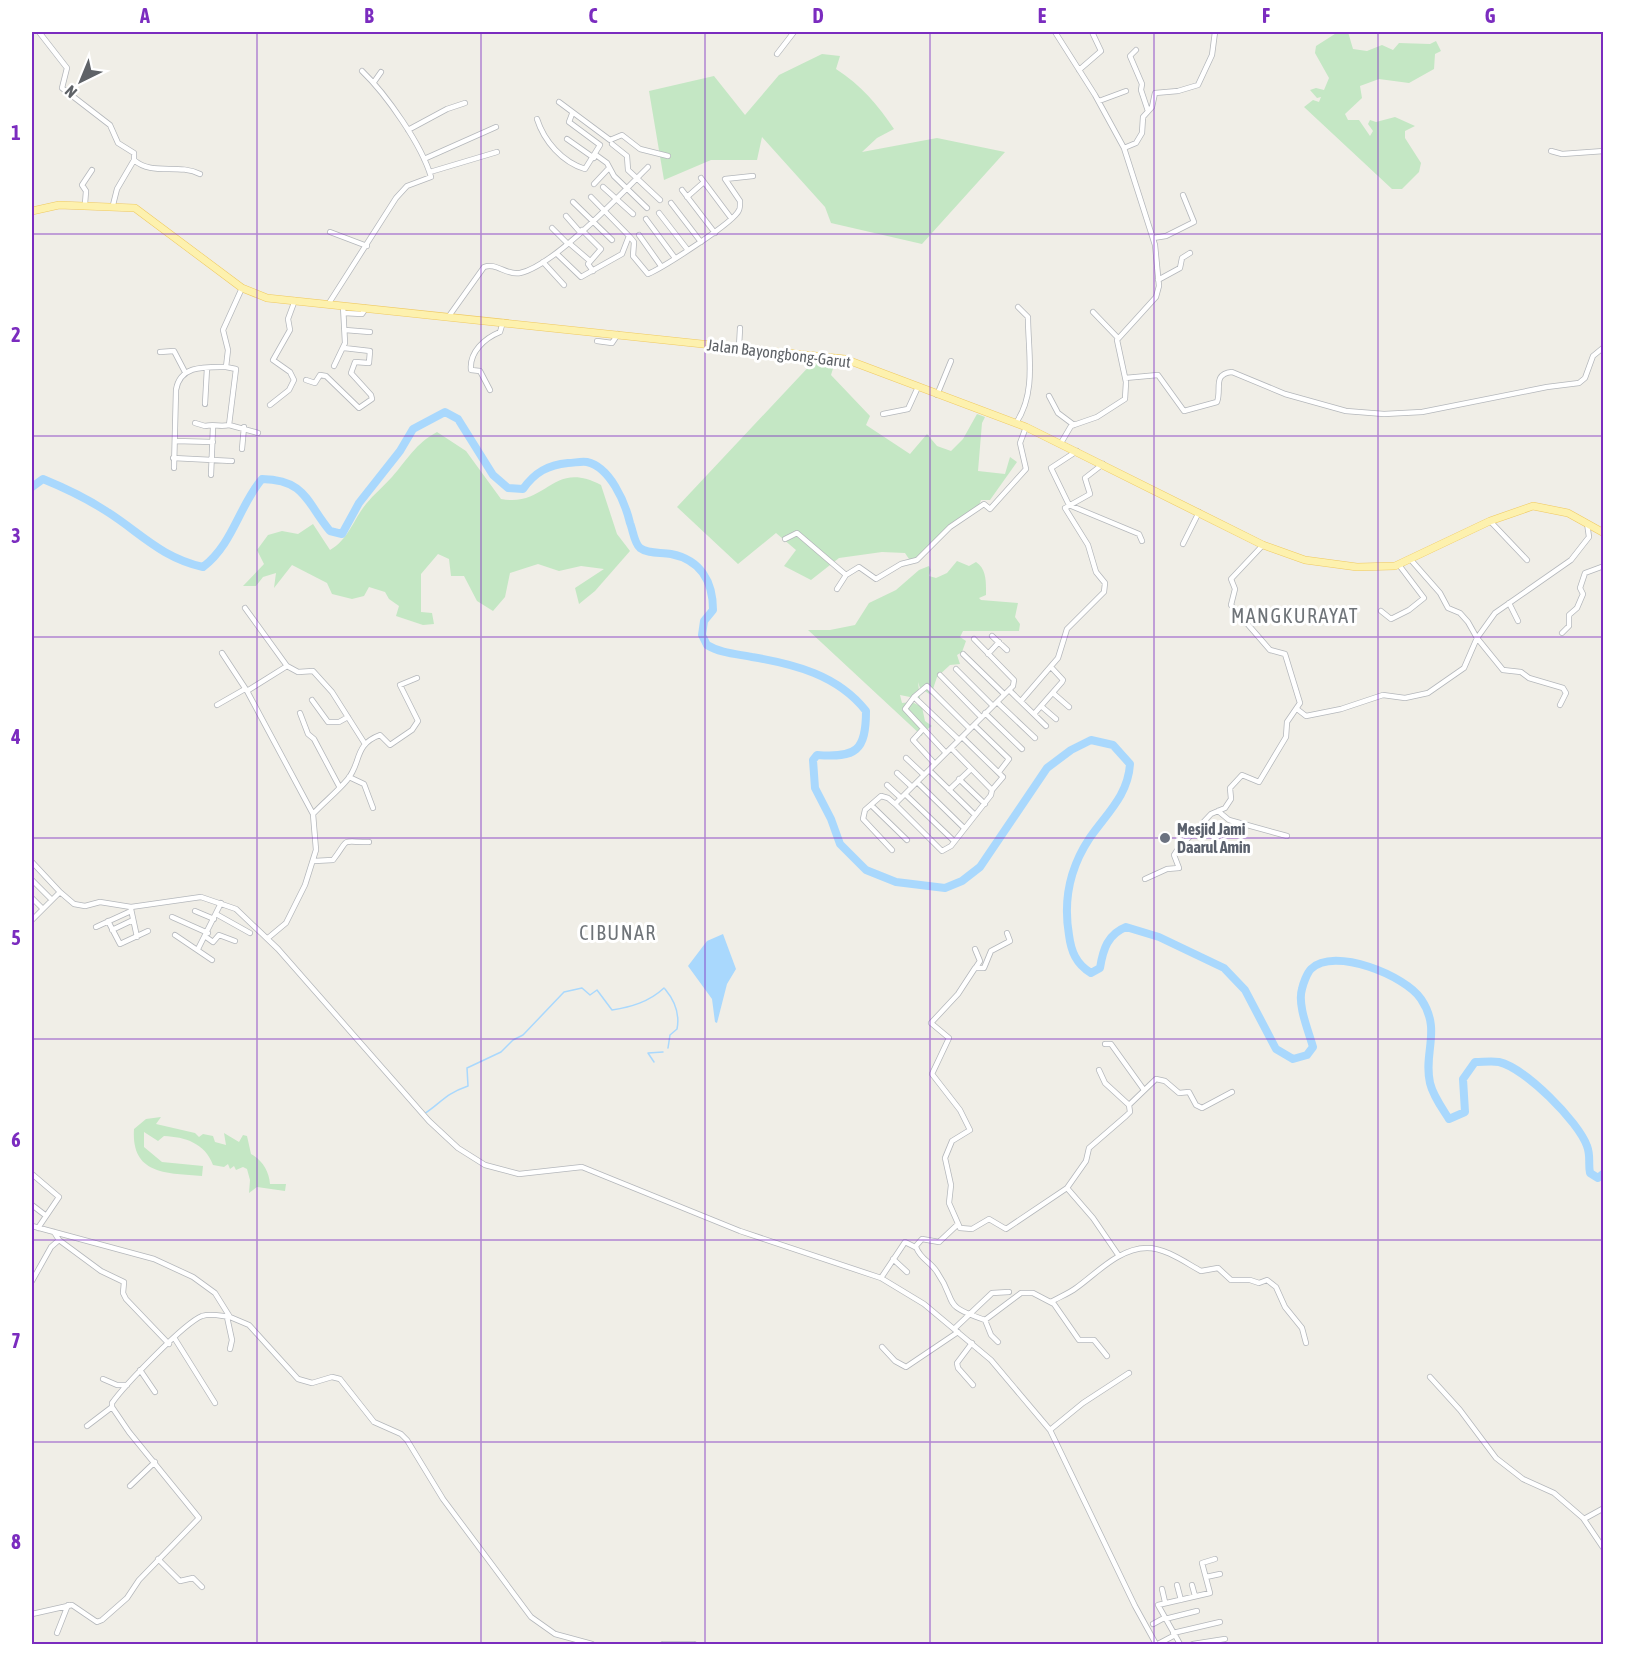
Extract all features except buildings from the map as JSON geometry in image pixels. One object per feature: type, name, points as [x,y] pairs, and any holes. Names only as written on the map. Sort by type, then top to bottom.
[{"type":"main road","name":"Jalan Bayongbong-Garut","points":[[32,211],[58,205],[86,204],[113,205],[139,210],[242,288],[262,297],[329,303],[343,309],[366,308],[449,316],[845,359],[1026,427],[1263,545],[1305,560],[1357,567],[1399,565],[1490,521],[1533,506],[1558,510],[1604,533]]},
{"type":"street","points":[[39,32],[67,68],[62,88],[110,125],[117,142],[133,151],[134,160],[117,189],[113,205]]},
{"type":"street","points":[[777,54],[794,32]]},
{"type":"street","points":[[1055,32],[1099,101],[1124,148],[1154,238],[1158,280],[1156,297],[1118,339],[1117,347],[1125,378],[1126,395],[1122,403],[1097,417],[1074,425],[1061,443]]},
{"type":"street","points":[[1079,70],[1101,51],[1092,32]]},
{"type":"street","points":[[1124,148],[1136,143],[1142,133],[1143,117],[1153,105],[1155,93],[1178,91],[1198,85],[1212,55],[1215,32]]},
{"type":"street","points":[[1136,50],[1130,56],[1142,84],[1141,90],[1148,111]]},
{"type":"street","points":[[329,303],[396,198],[407,186],[430,178],[430,172],[408,130],[374,82],[362,71]]},
{"type":"street","points":[[374,82],[381,72]]},
{"type":"street","points":[[1099,101],[1126,91]]},
{"type":"street","points":[[559,102],[572,114],[610,140],[622,135],[640,149],[668,156]]},
{"type":"street","points":[[408,130],[447,109],[465,103]]},
{"type":"street","points":[[537,119],[549,143],[573,164],[585,169],[595,157],[599,144],[569,122],[572,114]]},
{"type":"street","points":[[424,159],[496,128]]},
{"type":"street","points":[[567,139],[607,163],[626,188],[647,208]]},
{"type":"street","points":[[612,144],[627,156],[627,168],[660,200]]},
{"type":"street","points":[[1551,151],[1562,154],[1604,151]]},
{"type":"street","points":[[430,172],[497,152]]},
{"type":"street","points":[[134,160],[143,167],[179,168],[200,174]]},
{"type":"street","points":[[449,316],[484,267],[490,265],[517,274],[557,254],[648,167]]},
{"type":"street","points":[[594,184],[609,168]]},
{"type":"street","points":[[86,204],[86,191],[82,184],[92,170]]},
{"type":"street","points":[[591,197],[631,238],[633,256],[646,273],[662,266],[715,233],[739,210],[740,201],[725,179],[753,176]]},
{"type":"street","points":[[687,197],[702,180],[731,218]]},
{"type":"street","points":[[603,186],[633,214]]},
{"type":"street","points":[[682,190],[715,233]]},
{"type":"street","points":[[1154,238],[1168,236],[1194,222],[1183,195]]},
{"type":"street","points":[[573,202],[612,240]]},
{"type":"street","points":[[671,203],[701,242]]},
{"type":"street","points":[[659,213],[687,249]]},
{"type":"street","points":[[566,216],[602,250],[588,264],[593,272]]},
{"type":"street","points":[[646,219],[675,258]]},
{"type":"street","points":[[552,228],[590,261]]},
{"type":"street","points":[[330,232],[367,246]]},
{"type":"street","points":[[594,242],[604,232]]},
{"type":"street","points":[[639,235],[662,266]]},
{"type":"street","points":[[557,254],[579,277],[593,272],[622,254],[631,238]]},
{"type":"street","points":[[1158,280],[1180,268],[1182,258],[1190,253]]},
{"type":"street","points":[[543,262],[564,285]]},
{"type":"street","points":[[226,367],[228,350],[223,338],[223,330],[242,288]]},
{"type":"street","points":[[270,405],[289,390],[294,380],[290,372],[273,360],[290,330],[288,319],[295,300]]},
{"type":"street","points":[[1016,424],[1028,401],[1029,368],[1028,317],[1018,307]]},
{"type":"street","points":[[334,366],[344,348],[343,309]]},
{"type":"street","points":[[1093,312],[1118,339]]},
{"type":"street","points":[[490,390],[480,371],[471,370],[471,365],[476,350],[489,336],[500,332],[503,322]]},
{"type":"street","points":[[739,347],[740,328]]},
{"type":"street","points":[[345,330],[370,332]]},
{"type":"street","points":[[597,341],[612,343],[618,334]]},
{"type":"street","points":[[1125,378],[1158,375],[1184,411],[1217,402],[1218,381],[1223,374],[1232,372],[1285,394],[1346,411],[1384,414],[1422,412],[1547,387],[1579,383],[1585,378],[1593,356],[1604,346]]},
{"type":"street","points":[[306,380],[316,383],[320,375],[326,376],[358,408],[372,399],[351,373],[355,363],[370,362],[370,351],[344,348]]},
{"type":"street","points":[[160,352],[174,351],[185,372]]},
{"type":"street","points":[[937,395],[951,361]]},
{"type":"street","points":[[205,404],[207,368]]},
{"type":"street","points":[[174,468],[176,387],[185,372],[207,368],[236,369],[229,424]]},
{"type":"street","points":[[883,414],[908,409],[918,387]]},
{"type":"street","points":[[1049,396],[1058,413],[1074,425]]},
{"type":"street","points":[[195,423],[205,426],[213,423],[224,426],[229,424],[258,433]]},
{"type":"street","points":[[211,475],[213,427]]},
{"type":"street","points":[[242,449],[244,427]]},
{"type":"street","points":[[837,589],[846,575],[859,567],[876,579],[901,564],[915,562],[968,512],[984,504],[990,509],[1027,466],[1020,443],[1026,427]]},
{"type":"street","points":[[175,441],[213,442]]},
{"type":"street","points":[[1077,451],[1051,468],[1069,505],[1136,533],[1142,541]]},
{"type":"street","points":[[173,458],[213,458],[232,461]]},
{"type":"street","points":[[1021,701],[1058,658],[1066,628],[1104,592],[1105,583],[1096,572],[1088,544],[1065,509],[1090,494],[1085,478],[1103,464]]},
{"type":"street","points":[[1183,544],[1199,512]]},
{"type":"street","points":[[1490,521],[1527,560]]},
{"type":"street","points":[[1297,709],[1306,716],[1341,709],[1383,695],[1405,698],[1428,693],[1464,668],[1477,638],[1495,613],[1575,557],[1589,537],[1587,524]]},
{"type":"street","points":[[784,539],[797,533],[846,575]]},
{"type":"street","points":[[1145,879],[1167,869],[1179,868],[1174,855],[1178,849],[1204,821],[1230,802],[1230,788],[1242,775],[1259,782],[1286,737],[1287,722],[1297,709],[1300,700],[1287,657],[1270,650],[1231,605],[1235,589],[1231,579],[1263,545]]},
{"type":"street","points":[[1411,560],[1436,588],[1448,608],[1460,613],[1468,622],[1477,638],[1503,670],[1521,672],[1529,678],[1565,690],[1560,705]]},
{"type":"street","points":[[1382,611],[1390,619],[1409,610],[1424,598],[1399,565]]},
{"type":"street","points":[[1562,633],[1569,626],[1569,615],[1577,608],[1583,594],[1580,588],[1585,573],[1604,566]]},
{"type":"street","points":[[1509,603],[1518,621]]},
{"type":"street","points":[[244,608],[287,666],[298,672],[308,671],[316,674],[365,744]]},
{"type":"street","points":[[992,636],[1007,650]]},
{"type":"street","points":[[895,804],[1009,690],[1014,680],[974,639]]},
{"type":"street","points":[[988,654],[999,642]]},
{"type":"street","points":[[222,653],[246,690],[313,814],[316,850],[314,861],[290,917],[268,938]]},
{"type":"street","points":[[963,654],[1004,694]]},
{"type":"street","points":[[217,705],[287,666]]},
{"type":"street","points":[[1034,714],[1063,680],[1051,667]]},
{"type":"street","points":[[956,669],[1035,738]]},
{"type":"street","points":[[940,675],[1022,749]]},
{"type":"street","points":[[313,814],[349,777],[358,753],[365,744],[380,735],[390,745],[412,729],[418,721],[400,685],[417,678]]},
{"type":"street","points":[[946,753],[905,710],[914,697],[927,686],[1009,759],[999,772]]},
{"type":"street","points":[[1009,690],[1046,726]]},
{"type":"street","points":[[1053,693],[1069,707]]},
{"type":"street","points":[[892,850],[863,819],[865,810],[883,796],[895,804],[942,851],[946,850],[985,804],[992,790],[1003,777],[914,697]]},
{"type":"street","points":[[312,700],[328,722],[339,722],[348,717]]},
{"type":"street","points":[[1041,705],[1056,719]]},
{"type":"street","points":[[300,713],[308,734],[314,739],[339,786]]},
{"type":"street","points":[[923,729],[914,740],[935,764]]},
{"type":"street","points":[[951,748],[992,790]]},
{"type":"street","points":[[906,758],[924,775]]},
{"type":"street","points":[[949,790],[971,768]]},
{"type":"street","points":[[929,770],[975,815]]},
{"type":"street","points":[[897,773],[912,787]]},
{"type":"street","points":[[349,777],[364,784],[373,808]]},
{"type":"street","points":[[959,779],[985,804]]},
{"type":"street","points":[[917,782],[964,828]]},
{"type":"street","points":[[887,784],[954,841]]},
{"type":"street","points":[[871,805],[907,840]]},
{"type":"street","points":[[1218,811],[1229,820],[1287,836]]},
{"type":"street","points":[[314,861],[333,860],[338,848],[348,841],[369,842]]},
{"type":"street","points":[[32,862],[60,892],[79,906],[100,902],[131,909]]},
{"type":"street","points":[[32,880],[51,899]]},
{"type":"street","points":[[32,918],[60,892]]},
{"type":"street","points":[[96,927],[131,909],[201,897],[236,909],[268,938],[423,1114],[458,1148],[495,1169],[530,1174],[582,1167],[740,1231],[881,1278],[924,1304],[991,1360],[1050,1430],[1135,1606],[1157,1644],[1174,1634],[1220,1622]]},
{"type":"street","points":[[32,898],[42,908]]},
{"type":"street","points":[[198,949],[221,903]]},
{"type":"street","points":[[131,909],[137,937]]},
{"type":"street","points":[[195,911],[215,916],[250,933]]},
{"type":"street","points":[[172,917],[207,935],[219,948]]},
{"type":"street","points":[[112,930],[133,920]]},
{"type":"street","points":[[108,921],[120,944],[148,931]]},
{"type":"street","points":[[976,967],[984,968],[991,951],[1010,941],[1007,933]]},
{"type":"street","points":[[175,935],[212,960]]},
{"type":"street","points":[[213,942],[219,935],[235,941]]},
{"type":"street","points":[[916,1247],[922,1239],[939,1242],[957,1225],[957,1219],[949,1203],[951,1185],[945,1158],[952,1141],[970,1130],[960,1110],[932,1074],[949,1038],[931,1023],[958,994],[980,961],[975,949]]},
{"type":"street","points":[[1105,1044],[1111,1044],[1144,1090]]},
{"type":"street","points":[[957,1225],[969,1230],[988,1219],[1006,1229],[1067,1188],[1086,1161],[1088,1149],[1130,1112],[1129,1106],[1105,1083],[1099,1070]]},
{"type":"street","points":[[1129,1106],[1156,1079],[1179,1093],[1189,1092],[1196,1105],[1202,1108],[1232,1092]]},
{"type":"street","points":[[32,1174],[58,1194],[58,1200],[45,1215],[38,1228]]},
{"type":"street","points":[[1067,1188],[1094,1218],[1119,1256]]},
{"type":"street","points":[[32,1205],[45,1215]]},
{"type":"street","points":[[32,1226],[154,1259],[178,1270],[215,1293],[229,1317],[231,1348]]},
{"type":"street","points":[[54,1232],[58,1240],[101,1272],[124,1282],[123,1293],[126,1299],[169,1344]]},
{"type":"street","points":[[32,1281],[51,1247],[58,1240]]},
{"type":"street","points":[[881,1278],[906,1242],[916,1247],[921,1258],[937,1272],[954,1306],[966,1315],[984,1320],[991,1335],[998,1342]]},
{"type":"street","points":[[1051,1302],[1076,1288],[1097,1270],[1119,1256],[1148,1248],[1186,1261],[1201,1271],[1218,1268],[1231,1280],[1250,1280],[1259,1283],[1267,1280],[1278,1289],[1285,1307],[1302,1328],[1306,1343]]},
{"type":"street","points":[[893,1260],[907,1272]]},
{"type":"street","points":[[882,1347],[895,1361],[906,1367],[956,1330],[966,1315],[992,1293],[1009,1292]]},
{"type":"street","points":[[984,1320],[1023,1292],[1033,1293],[1051,1302],[1080,1341],[1094,1340],[1107,1356]]},
{"type":"street","points":[[87,1426],[112,1407],[140,1370],[202,1316],[229,1317],[249,1325],[298,1379],[312,1383],[333,1377],[340,1379],[374,1422],[404,1436],[443,1499],[531,1617],[555,1634],[592,1644]]},
{"type":"street","points":[[175,1339],[215,1403]]},
{"type":"street","points":[[972,1343],[957,1363],[958,1368],[973,1385]]},
{"type":"street","points":[[140,1370],[155,1392]]},
{"type":"street","points":[[1050,1430],[1089,1399],[1129,1373]]},
{"type":"street","points":[[1430,1377],[1460,1410],[1500,1462],[1522,1479],[1554,1493],[1584,1519],[1604,1548]]},
{"type":"street","points":[[103,1379],[117,1385],[127,1385]]},
{"type":"street","points":[[32,1614],[68,1605],[75,1606],[97,1622],[102,1620],[127,1598],[158,1560],[200,1517],[129,1432],[112,1407]]},
{"type":"street","points":[[130,1486],[155,1462]]},
{"type":"street","points":[[1584,1519],[1604,1508]]},
{"type":"street","points":[[1180,1644],[1158,1605],[1210,1593],[1202,1563],[1215,1559]]},
{"type":"street","points":[[158,1560],[180,1581],[193,1578],[202,1587]]},
{"type":"street","points":[[1206,1577],[1220,1574]]},
{"type":"street","points":[[1192,1585],[1195,1596]]},
{"type":"street","points":[[1177,1586],[1181,1600]]},
{"type":"street","points":[[1162,1589],[1165,1602]]},
{"type":"street","points":[[57,1633],[68,1605]]},
{"type":"street","points":[[1153,1624],[1165,1618],[1197,1611]]},
{"type":"street","points":[[1193,1644],[1225,1639]]},
{"type":"street","points":[[663,1644],[694,1644]]},
{"type":"green space","points":[[1338,32],[1348,32],[1353,49],[1367,51],[1382,45],[1393,50],[1399,43],[1430,44],[1436,41],[1441,51],[1435,54],[1434,69],[1409,83],[1379,79],[1360,86],[1362,98],[1345,114],[1348,120],[1359,120],[1370,136],[1373,131],[1368,124],[1370,120],[1376,122],[1395,117],[1415,126],[1405,131],[1405,138],[1421,163],[1419,172],[1402,189],[1392,189],[1304,107],[1313,100],[1319,102],[1321,97],[1317,98],[1310,90],[1316,88],[1324,90],[1329,78],[1315,53],[1316,46]]},
{"type":"green space","points":[[822,54],[840,56],[836,69],[868,96],[894,129],[877,138],[862,152],[937,138],[1005,152],[922,244],[831,223],[825,207],[762,137],[757,160],[711,160],[664,180],[649,91],[714,76],[745,115],[779,75]]},
{"type":"green space","points":[[815,360],[835,362],[831,375],[870,416],[866,425],[910,454],[927,434],[937,446],[951,451],[963,439],[977,414],[985,417],[982,423],[978,471],[1005,474],[1010,457],[1017,462],[990,500],[981,500],[978,508],[968,512],[911,562],[905,553],[882,552],[839,558],[811,580],[784,566],[796,550],[776,533],[738,564],[677,507]]},
{"type":"green space","points":[[437,432],[466,451],[501,499],[516,500],[529,497],[560,480],[571,477],[601,485],[617,534],[630,551],[595,591],[579,604],[575,588],[604,569],[581,566],[559,571],[538,564],[510,573],[505,597],[493,611],[477,601],[464,576],[451,576],[449,559],[438,554],[421,574],[421,612],[432,613],[434,624],[423,625],[396,616],[399,606],[389,599],[385,592],[369,587],[364,596],[352,599],[332,594],[327,583],[292,565],[274,588],[276,573],[263,577],[256,586],[243,586],[264,564],[257,550],[268,535],[282,531],[298,534],[313,524],[330,550],[336,546],[369,500],[417,447]]},
{"type":"green space","points":[[957,561],[969,566],[976,562],[982,568],[986,595],[979,598],[981,600],[1018,603],[1015,617],[1020,624],[1019,631],[963,631],[960,637],[966,641],[962,652],[957,655],[960,664],[950,665],[937,677],[931,695],[920,688],[918,682],[920,699],[900,695],[902,703],[912,702],[922,707],[925,721],[932,726],[923,732],[922,736],[808,630],[830,630],[855,625],[869,603],[896,590],[919,570],[929,566],[931,570],[929,576],[936,578],[947,573]]},
{"type":"green space","points":[[161,1117],[156,1124],[195,1133],[199,1137],[203,1134],[213,1136],[215,1142],[226,1145],[224,1133],[239,1142],[243,1135],[247,1136],[251,1154],[264,1166],[270,1184],[286,1184],[285,1191],[257,1187],[249,1193],[250,1180],[247,1169],[243,1167],[236,1170],[234,1166],[230,1169],[228,1164],[224,1167],[213,1165],[200,1146],[187,1140],[164,1136],[158,1141],[144,1132],[144,1147],[162,1162],[203,1166],[202,1176],[154,1169],[138,1155],[134,1129],[146,1119]]},
{"type":"water","points":[[723,934],[736,969],[727,984],[717,1023],[712,999],[688,966],[707,941]]},
{"type":"waterway","points":[[32,487],[43,479],[67,490],[106,511],[163,551],[188,563],[203,567],[222,547],[262,479],[277,480],[297,488],[304,494],[330,531],[342,534],[359,503],[400,451],[413,429],[445,412],[458,419],[493,475],[508,488],[523,489],[542,470],[554,466],[582,462],[595,465],[615,486],[638,546],[647,551],[671,554],[690,561],[708,582],[713,610],[704,621],[702,635],[707,645],[723,652],[784,663],[814,673],[842,688],[866,711],[864,735],[856,749],[841,755],[817,755],[813,760],[815,788],[831,819],[840,844],[866,870],[896,882],[945,888],[962,881],[980,867],[1047,768],[1071,750],[1091,740],[1113,745],[1130,764],[1125,786],[1082,850],[1073,873],[1068,897],[1067,922],[1071,946],[1075,957],[1086,969],[1091,973],[1100,968],[1107,943],[1126,927],[1159,937],[1224,968],[1245,990],[1276,1049],[1293,1059],[1307,1055],[1313,1047],[1301,1003],[1305,979],[1311,969],[1322,963],[1336,961],[1352,962],[1386,973],[1413,990],[1427,1010],[1431,1031],[1428,1072],[1430,1083],[1435,1097],[1449,1119],[1465,1112],[1463,1079],[1475,1062],[1499,1062],[1522,1074],[1562,1110],[1582,1135],[1587,1146],[1590,1173],[1598,1178],[1604,1173]]},
{"type":"waterway","points":[[424,1114],[449,1095],[468,1086],[467,1068],[501,1052],[513,1040],[523,1035],[564,992],[582,988],[590,995],[597,990],[612,1010],[640,1003],[664,988]]},
{"type":"waterway","points":[[665,989],[672,998],[678,1018],[677,1029],[670,1035],[668,1048]]},
{"type":"waterway","points":[[654,1062],[648,1053],[663,1052]]},
{"type":"place","name":"Mesjid Jami Daarul Amin","points":[[1165,838]]},
{"type":"district","name":"MANGKURAYAT","points":[[1295,616]]},
{"type":"district","name":"CIBUNAR","points":[[618,933]]}]
